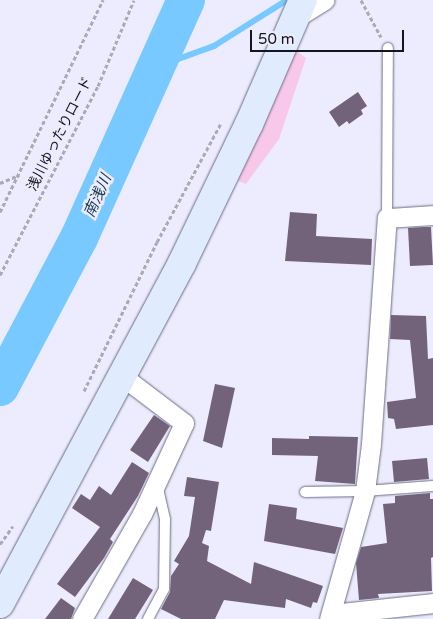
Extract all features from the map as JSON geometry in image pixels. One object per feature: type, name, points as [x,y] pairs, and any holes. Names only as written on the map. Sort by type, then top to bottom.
[{"type":"street","points":[[0,604],[122,376],[221,184],[306,5]]},
{"type":"street","points":[[426,609],[330,617],[365,492],[371,444],[387,218],[433,216]]},
{"type":"street","points":[[82,619],[157,485],[184,424],[122,376]]},
{"type":"lane","points":[[387,218],[388,48]]},
{"type":"lane","points":[[148,619],[164,589],[165,519],[157,485]]},
{"type":"lane","points":[[305,492],[365,492],[433,486]]},
{"type":"path","points":[[0,212],[103,0]]},
{"type":"path","name":"浅川ゆったりロード","points":[[0,275],[98,86],[134,0]]},
{"type":"path","points":[[361,0],[388,48]]},
{"type":"path","points":[[82,397],[157,242],[224,116]]},
{"type":"path","points":[[0,183],[19,175]]},
{"type":"path","points":[[0,544],[16,522]]},
{"type":"shaded area","points":[[295,50],[306,58],[279,139],[246,184],[236,180]]},
{"type":"building","points":[[358,92],[367,106],[361,110],[363,114],[349,124],[347,121],[339,127],[329,112]]},
{"type":"building","points":[[290,212],[317,214],[316,236],[372,239],[371,265],[285,261]]},
{"type":"building","points":[[431,227],[433,265],[410,266],[408,228]]},
{"type":"building","points":[[391,315],[426,316],[428,359],[433,358],[433,425],[396,429],[394,419],[388,418],[387,402],[416,398],[410,340],[390,339]]},
{"type":"building","points":[[215,384],[235,388],[222,448],[203,441]]},
{"type":"building","points":[[154,415],[170,426],[148,462],[130,450]]},
{"type":"building","points":[[309,436],[358,437],[355,484],[315,481],[318,456],[272,455],[272,438],[309,439]]},
{"type":"building","points":[[427,458],[429,479],[394,482],[392,461]]},
{"type":"building","points":[[132,462],[149,473],[138,496],[110,539],[113,542],[104,558],[75,597],[57,584],[100,527],[72,508],[81,494],[90,500],[99,486],[111,495]]},
{"type":"building","points":[[187,477],[219,482],[211,531],[206,530],[202,543],[209,546],[207,561],[251,584],[254,562],[323,586],[317,603],[313,602],[311,608],[286,599],[285,608],[224,600],[215,619],[181,619],[161,609],[170,592],[171,576],[179,564],[174,561],[189,536],[195,497],[184,496]]},
{"type":"building","points":[[430,493],[430,499],[433,499],[432,591],[378,594],[379,598],[359,600],[356,563],[361,547],[387,543],[383,504],[395,503],[395,496]]},
{"type":"building","points":[[269,504],[297,508],[296,519],[343,528],[335,554],[264,541]]},
{"type":"building","points":[[133,578],[153,590],[135,619],[108,619]]},
{"type":"building","points":[[61,598],[75,608],[71,619],[45,619]]},
{"type":"waterway","name":"南浅川","points":[[0,387],[79,238],[186,0]]},
{"type":"waterway","points":[[156,67],[214,46],[287,0]]}]
